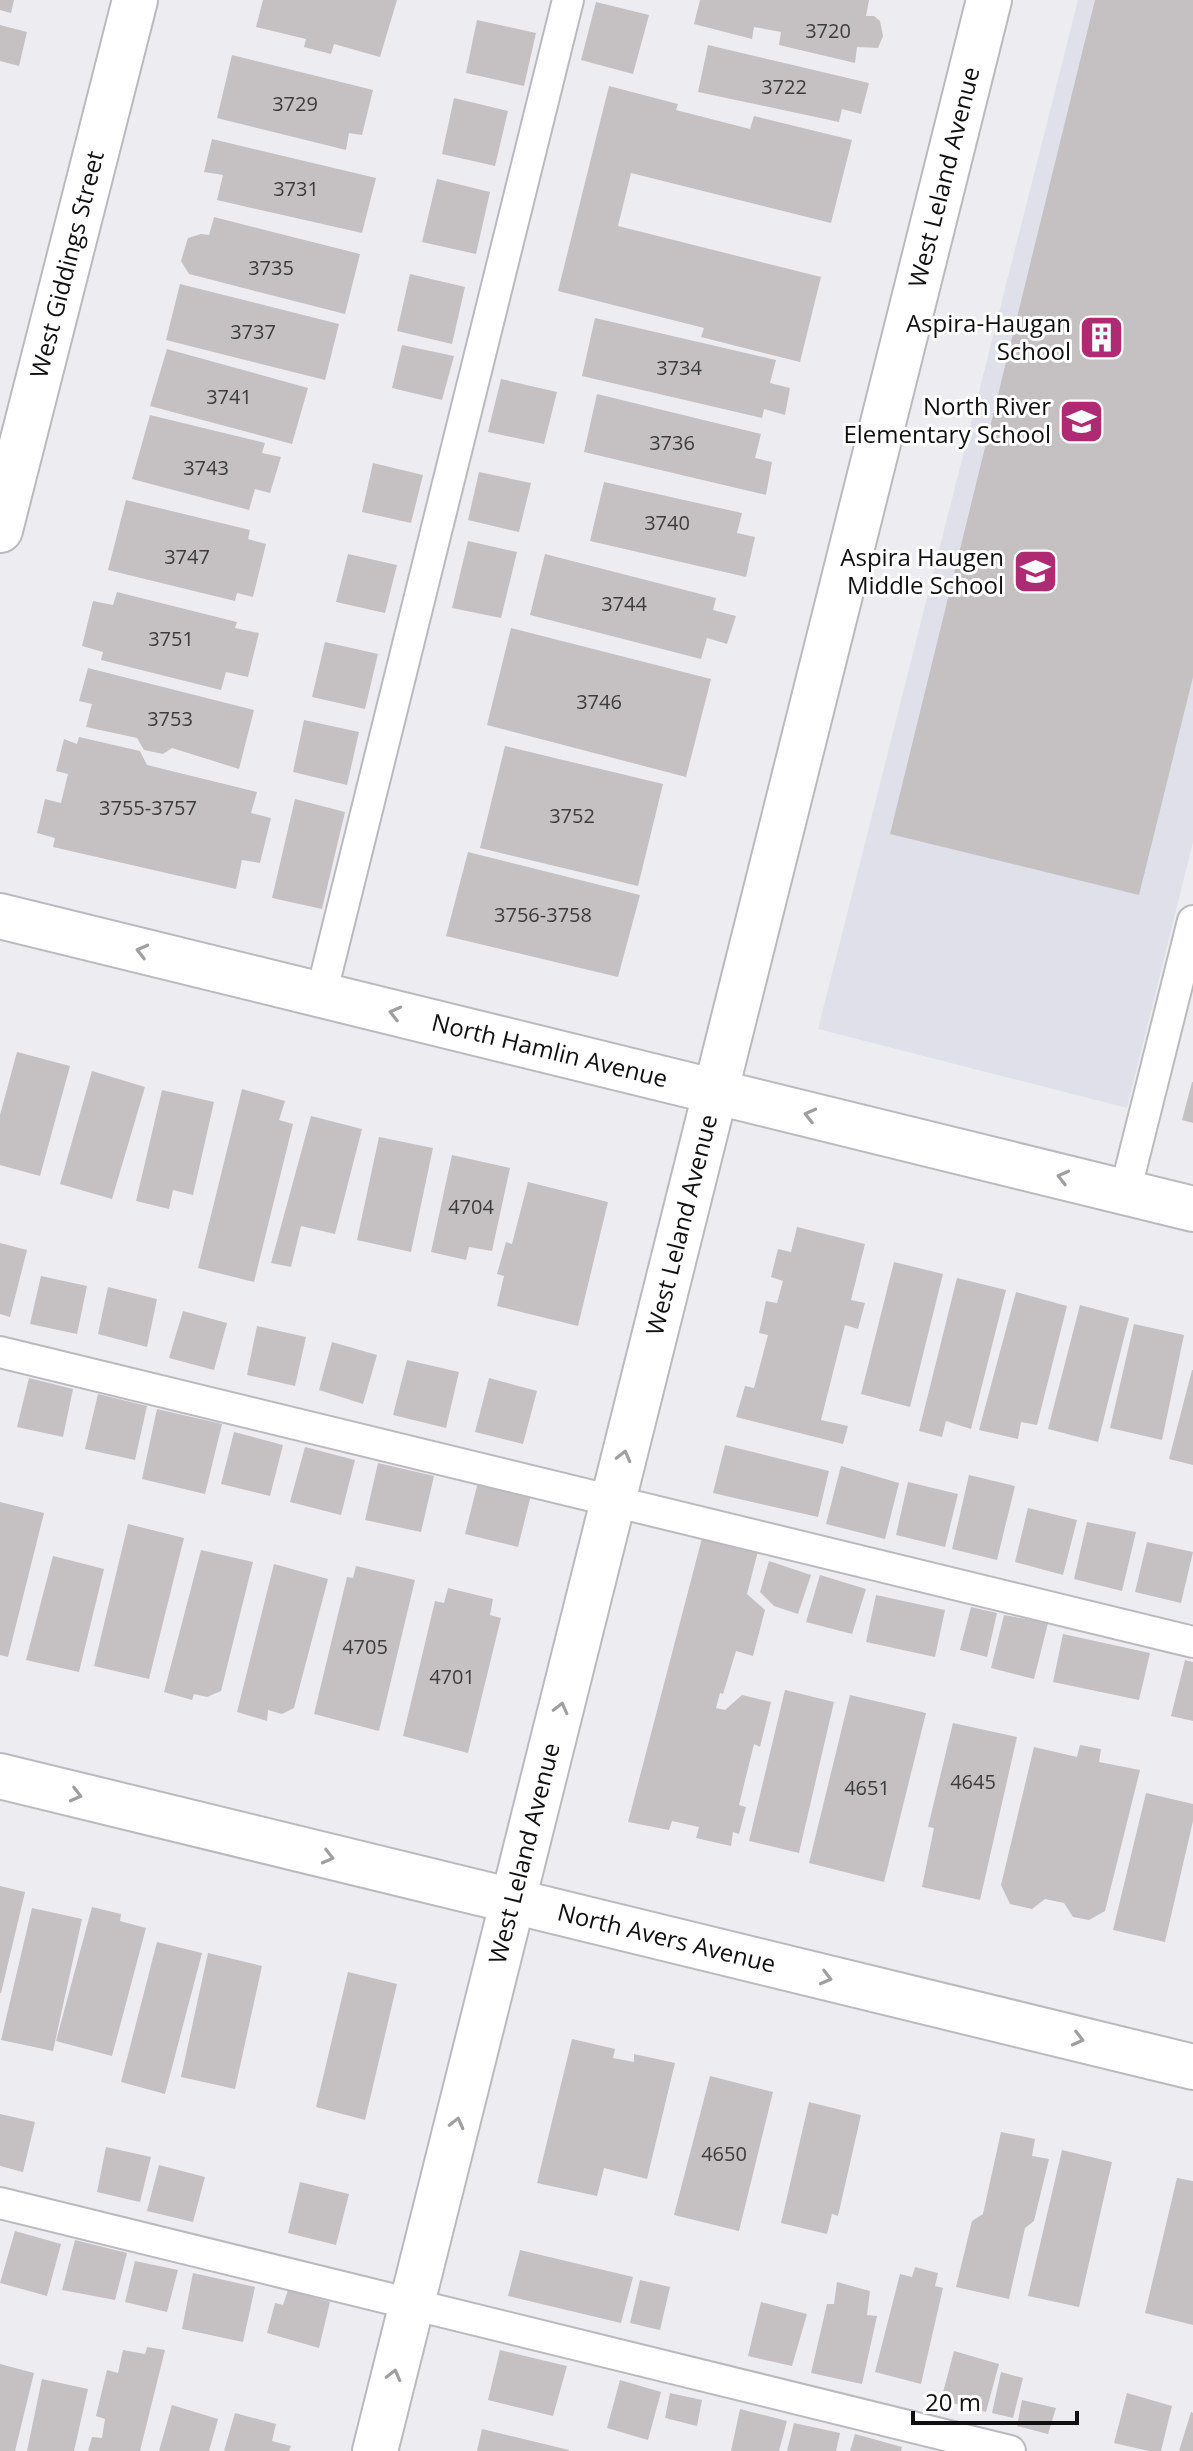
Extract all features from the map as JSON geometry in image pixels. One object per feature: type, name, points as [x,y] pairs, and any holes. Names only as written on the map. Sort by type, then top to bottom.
[{"type":"street","name":"West Giddings Street","points":[[0,530],[135,0]]},
{"type":"street","name":"West Leland Avenue","points":[[375,2451],[989,0]]},
{"type":"street","name":"North Hamlin Avenue","points":[[0,916],[1193,1209]]},
{"type":"street","name":"North Avers Avenue","points":[[0,1776],[1193,2067]]},
{"type":"lane","points":[[321,995],[568,0]]},
{"type":"lane","points":[[1125,1192],[1193,921]]},
{"type":"lane","points":[[0,1352],[1193,1642]]},
{"type":"lane","points":[[0,2203],[1010,2451]]},
{"type":"shaded area","name":"North River Elementary School","points":[[1078,0],[1193,0],[1193,842],[1127,1108],[818,1029]]},
{"type":"building","points":[[0,0],[14,0],[11,13],[0,10]]},
{"type":"building","points":[[263,0],[397,0],[380,57],[334,44],[331,54],[304,47],[306,39],[256,27]]},
{"type":"building","points":[[700,0],[869,0],[866,16],[874,16],[880,21],[883,36],[878,48],[857,47],[855,63],[779,45],[781,32],[754,27],[752,39],[694,24]]},
{"type":"building","name":"North River Elementary School","points":[[1095,0],[1193,0],[1193,677],[1139,895],[890,834]]},
{"type":"building","points":[[596,2],[649,15],[633,74],[581,60]]},
{"type":"building","points":[[477,20],[536,33],[524,86],[466,73]]},
{"type":"building","points":[[0,25],[27,32],[19,66],[0,61]]},
{"type":"building","points":[[708,45],[869,83],[861,114],[842,109],[839,122],[698,92]]},
{"type":"building","points":[[232,55],[373,90],[362,135],[349,133],[346,150],[217,118]]},
{"type":"building","points":[[609,86],[678,104],[676,110],[750,129],[754,116],[852,140],[831,223],[631,173],[618,226],[821,277],[800,362],[701,337],[704,328],[558,291]]},
{"type":"building","points":[[454,98],[508,111],[495,166],[442,154]]},
{"type":"building","points":[[212,139],[376,178],[362,233],[217,200],[223,175],[204,172]]},
{"type":"building","points":[[437,179],[490,192],[476,254],[422,242]]},
{"type":"building","points":[[214,217],[360,254],[345,314],[189,274],[181,261],[188,238],[209,235]]},
{"type":"building","points":[[410,274],[465,287],[452,344],[397,331]]},
{"type":"building","points":[[180,284],[339,324],[325,380],[166,340]]},
{"type":"building","points":[[595,318],[776,360],[770,383],[790,388],[785,415],[764,409],[762,418],[582,376]]},
{"type":"building","points":[[402,345],[454,356],[442,400],[392,388]]},
{"type":"building","points":[[167,349],[308,388],[292,444],[150,406]]},
{"type":"building","points":[[501,379],[557,392],[544,444],[488,432]]},
{"type":"building","points":[[597,394],[761,434],[755,458],[772,462],[766,495],[584,452]]},
{"type":"building","points":[[150,415],[265,443],[262,453],[281,457],[270,493],[255,489],[249,510],[132,479]]},
{"type":"building","points":[[373,463],[423,475],[411,523],[362,512]]},
{"type":"building","points":[[479,472],[531,483],[519,532],[468,520]]},
{"type":"building","points":[[604,482],[742,513],[737,533],[755,537],[746,577],[590,541]]},
{"type":"building","points":[[126,500],[250,530],[248,539],[266,544],[253,597],[237,593],[235,601],[108,570]]},
{"type":"building","points":[[468,541],[517,552],[501,618],[452,608]]},
{"type":"building","points":[[348,554],[397,565],[385,613],[336,602]]},
{"type":"building","points":[[545,554],[716,598],[713,610],[736,616],[727,644],[707,638],[701,659],[530,615]]},
{"type":"building","points":[[117,592],[237,622],[235,628],[259,633],[248,677],[226,672],[221,690],[101,660],[103,652],[82,646],[93,601],[113,605]]},
{"type":"building","points":[[511,628],[711,679],[686,777],[487,725]]},
{"type":"building","points":[[325,642],[378,654],[365,709],[312,697]]},
{"type":"building","points":[[88,668],[254,710],[239,769],[172,748],[163,754],[144,750],[137,738],[86,727],[92,704],[79,701]]},
{"type":"building","points":[[304,720],[359,732],[347,785],[293,772]]},
{"type":"building","points":[[79,737],[140,751],[147,765],[257,792],[251,813],[271,818],[260,863],[242,860],[236,889],[53,847],[55,838],[37,833],[45,799],[61,803],[68,774],[56,771],[64,739],[77,744]]},
{"type":"building","points":[[505,746],[663,784],[638,886],[480,848]]},
{"type":"building","points":[[295,799],[345,812],[322,909],[272,898]]},
{"type":"building","points":[[468,852],[640,895],[618,977],[446,936]]},
{"type":"building","points":[[17,1052],[70,1066],[40,1176],[0,1165],[0,1115]]},
{"type":"building","points":[[92,1071],[145,1087],[112,1199],[60,1184]]},
{"type":"building","points":[[1193,1082],[1193,1123],[1182,1120]]},
{"type":"building","points":[[242,1089],[285,1101],[279,1120],[293,1124],[254,1282],[198,1268]]},
{"type":"building","points":[[162,1090],[214,1102],[193,1195],[173,1190],[169,1209],[136,1201]]},
{"type":"building","points":[[311,1116],[362,1129],[335,1234],[301,1226],[291,1267],[271,1263]]},
{"type":"building","points":[[379,1137],[433,1148],[411,1252],[357,1240]]},
{"type":"building","points":[[452,1155],[510,1168],[492,1251],[469,1247],[466,1260],[431,1252]]},
{"type":"building","points":[[528,1182],[608,1202],[578,1326],[497,1306],[504,1276],[497,1274],[506,1242],[512,1244]]},
{"type":"building","points":[[797,1227],[865,1244],[851,1300],[865,1303],[858,1329],[845,1325],[821,1420],[848,1426],[843,1444],[736,1417],[745,1386],[754,1388],[768,1335],[759,1333],[766,1301],[777,1303],[783,1281],[771,1277],[778,1249],[791,1252]]},
{"type":"building","points":[[0,1243],[27,1250],[10,1317],[0,1314]]},
{"type":"building","points":[[894,1262],[943,1274],[910,1407],[861,1394]]},
{"type":"building","points":[[41,1276],[87,1286],[77,1334],[30,1324]]},
{"type":"building","points":[[957,1278],[1006,1290],[971,1429],[946,1421],[942,1437],[919,1431]]},
{"type":"building","points":[[108,1287],[157,1299],[147,1347],[98,1334]]},
{"type":"building","points":[[1016,1292],[1067,1306],[1037,1425],[1021,1422],[1018,1439],[979,1430]]},
{"type":"building","points":[[1080,1305],[1129,1318],[1098,1442],[1048,1429]]},
{"type":"building","points":[[183,1311],[227,1323],[214,1370],[169,1358]]},
{"type":"building","points":[[1134,1324],[1184,1335],[1162,1440],[1110,1428]]},
{"type":"building","points":[[257,1326],[306,1337],[295,1386],[247,1375]]},
{"type":"building","points":[[332,1342],[377,1355],[363,1404],[319,1390]]},
{"type":"building","points":[[407,1360],[459,1372],[446,1428],[393,1415]]},
{"type":"building","points":[[1193,1370],[1193,1465],[1169,1459]]},
{"type":"building","points":[[29,1378],[73,1389],[63,1437],[17,1427]]},
{"type":"building","points":[[489,1378],[537,1391],[523,1444],[475,1432]]},
{"type":"building","points":[[98,1394],[147,1406],[135,1460],[85,1449]]},
{"type":"building","points":[[157,1409],[222,1424],[205,1494],[142,1479]]},
{"type":"building","points":[[234,1432],[283,1445],[270,1496],[221,1484]]},
{"type":"building","points":[[725,1445],[829,1471],[818,1517],[713,1493]]},
{"type":"building","points":[[305,1447],[355,1460],[341,1515],[290,1502]]},
{"type":"building","points":[[378,1463],[434,1476],[421,1532],[365,1520]]},
{"type":"building","points":[[841,1466],[899,1483],[885,1539],[826,1524]]},
{"type":"building","points":[[969,1475],[1015,1486],[997,1560],[952,1549]]},
{"type":"building","points":[[478,1482],[531,1495],[518,1547],[465,1534]]},
{"type":"building","points":[[908,1482],[958,1494],[945,1547],[896,1535]]},
{"type":"building","points":[[0,1502],[44,1513],[8,1657],[0,1655]]},
{"type":"building","points":[[1028,1508],[1077,1520],[1063,1575],[1015,1562]]},
{"type":"building","points":[[1087,1522],[1136,1532],[1122,1591],[1074,1579]]},
{"type":"building","points":[[128,1524],[184,1538],[149,1679],[94,1666]]},
{"type":"building","points":[[702,1538],[758,1551],[747,1594],[765,1610],[753,1656],[736,1651],[716,1708],[725,1710],[742,1695],[771,1702],[760,1747],[754,1744],[739,1805],[746,1807],[739,1834],[733,1832],[731,1846],[696,1838],[699,1827],[672,1821],[669,1830],[628,1822]]},
{"type":"building","points":[[1147,1542],[1193,1552],[1181,1603],[1135,1592]]},
{"type":"building","points":[[201,1550],[253,1562],[221,1691],[207,1697],[194,1694],[192,1700],[164,1692]]},
{"type":"building","points":[[53,1556],[104,1569],[79,1672],[26,1660]]},
{"type":"building","points":[[769,1561],[811,1575],[798,1614],[774,1606],[760,1592]]},
{"type":"building","points":[[274,1564],[328,1579],[294,1708],[282,1714],[268,1710],[267,1721],[237,1712]]},
{"type":"building","points":[[356,1566],[415,1580],[379,1731],[314,1714],[347,1577],[353,1578]]},
{"type":"building","points":[[820,1575],[866,1589],[852,1634],[806,1622]]},
{"type":"building","points":[[448,1588],[493,1599],[490,1615],[501,1618],[468,1753],[403,1736],[435,1601],[444,1603]]},
{"type":"building","points":[[876,1595],[945,1610],[935,1657],[866,1642]]},
{"type":"building","points":[[971,1607],[997,1613],[987,1657],[960,1650]]},
{"type":"building","points":[[1004,1615],[1048,1623],[1034,1679],[991,1668]]},
{"type":"building","points":[[1063,1634],[1150,1653],[1139,1700],[1053,1682]]},
{"type":"building","points":[[1185,1660],[1193,1662],[1193,1721],[1171,1716]]},
{"type":"building","points":[[785,1690],[834,1702],[799,1853],[749,1841]]},
{"type":"building","points":[[850,1695],[926,1713],[884,1882],[809,1863]]},
{"type":"building","points":[[953,1723],[1017,1737],[980,1900],[922,1887],[934,1828],[928,1827]]},
{"type":"building","points":[[1080,1745],[1101,1749],[1099,1762],[1140,1770],[1105,1911],[1089,1920],[1073,1917],[1064,1903],[1045,1899],[1032,1909],[1010,1904],[1001,1885],[1034,1747],[1077,1757]]},
{"type":"building","points":[[1146,1793],[1193,1804],[1193,1821],[1165,1942],[1113,1930]]},
{"type":"building","points":[[0,1886],[25,1892],[1,1993],[0,1993]]},
{"type":"building","points":[[92,1907],[121,1914],[120,1921],[146,1928],[112,2056],[56,2041]]},
{"type":"building","points":[[32,1908],[82,1919],[53,2051],[1,2040]]},
{"type":"building","points":[[157,1942],[202,1953],[165,2094],[121,2082]]},
{"type":"building","points":[[208,1953],[262,1966],[235,2089],[181,2077]]},
{"type":"building","points":[[348,1972],[397,1984],[365,2120],[316,2107]]},
{"type":"building","points":[[572,2039],[615,2049],[613,2058],[634,2062],[634,2054],[675,2063],[647,2179],[604,2168],[597,2196],[537,2183]]},
{"type":"building","points":[[710,2076],[773,2092],[739,2231],[674,2215]]},
{"type":"building","points":[[809,2102],[861,2115],[838,2216],[832,2214],[827,2234],[781,2223]]},
{"type":"building","points":[[0,2114],[35,2122],[23,2172],[0,2166]]},
{"type":"building","points":[[1001,2132],[1035,2139],[1032,2156],[1049,2159],[1034,2221],[1025,2228],[1009,2299],[956,2287],[972,2221],[983,2214]]},
{"type":"building","points":[[106,2147],[151,2157],[140,2202],[97,2192]]},
{"type":"building","points":[[1062,2150],[1112,2162],[1079,2307],[1028,2296]]},
{"type":"building","points":[[159,2165],[205,2177],[193,2222],[147,2211]]},
{"type":"building","points":[[1177,2178],[1193,2181],[1193,2325],[1145,2313]]},
{"type":"building","points":[[300,2182],[349,2194],[336,2245],[288,2233]]},
{"type":"building","points":[[15,2231],[61,2244],[47,2296],[0,2283]]},
{"type":"building","points":[[75,2240],[127,2253],[115,2300],[62,2290]]},
{"type":"building","points":[[520,2250],[633,2277],[621,2323],[508,2296]]},
{"type":"building","points":[[135,2261],[178,2270],[167,2312],[125,2302]]},
{"type":"building","points":[[915,2267],[938,2273],[935,2286],[943,2288],[921,2384],[875,2372],[900,2274],[912,2277]]},
{"type":"building","points":[[193,2273],[255,2287],[243,2342],[182,2329]]},
{"type":"building","points":[[640,2280],[670,2287],[660,2330],[630,2323]]},
{"type":"building","points":[[837,2282],[870,2291],[867,2315],[877,2316],[862,2384],[811,2373],[827,2304],[834,2304]]},
{"type":"building","points":[[288,2290],[330,2302],[319,2348],[267,2333],[275,2303],[283,2305]]},
{"type":"building","points":[[761,2302],[807,2314],[792,2366],[748,2356]]},
{"type":"building","points":[[147,2347],[165,2350],[140,2451],[88,2451],[92,2437],[102,2438],[105,2419],[96,2416],[107,2370],[118,2373],[123,2350],[145,2354]]},
{"type":"building","points":[[500,2350],[567,2366],[553,2416],[488,2400]]},
{"type":"building","points":[[954,2351],[999,2364],[986,2412],[941,2400]]},
{"type":"building","points":[[0,2364],[34,2373],[15,2451],[0,2451]]},
{"type":"building","points":[[1001,2372],[1023,2378],[1013,2418],[992,2413]]},
{"type":"building","points":[[42,2379],[88,2389],[74,2451],[27,2451]]},
{"type":"building","points":[[620,2380],[661,2392],[648,2440],[607,2428]]},
{"type":"building","points":[[670,2393],[702,2400],[697,2426],[665,2418]]},
{"type":"building","points":[[1127,2393],[1172,2406],[1161,2451],[1114,2443]]},
{"type":"building","points":[[1022,2400],[1056,2408],[1048,2434],[1017,2426]]},
{"type":"building","points":[[172,2405],[218,2419],[209,2451],[159,2451]]},
{"type":"building","points":[[740,2409],[787,2421],[779,2451],[731,2451]]},
{"type":"building","points":[[1191,2412],[1193,2451],[1179,2451]]},
{"type":"building","points":[[235,2413],[276,2424],[272,2441],[291,2446],[289,2451],[224,2451]]},
{"type":"building","points":[[794,2423],[840,2433],[836,2451],[787,2451]]},
{"type":"building","points":[[482,2429],[569,2450],[569,2451],[477,2451]]},
{"type":"building","points":[[855,2434],[902,2447],[901,2451],[850,2451]]},
{"type":"place","name":"Aspira-Haugan School","points":[[1102,338]]},
{"type":"place","name":"North River Elementary School","points":[[1082,421]]},
{"type":"place","name":"Aspira Haugen Middle School","points":[[1035,572]]}]
